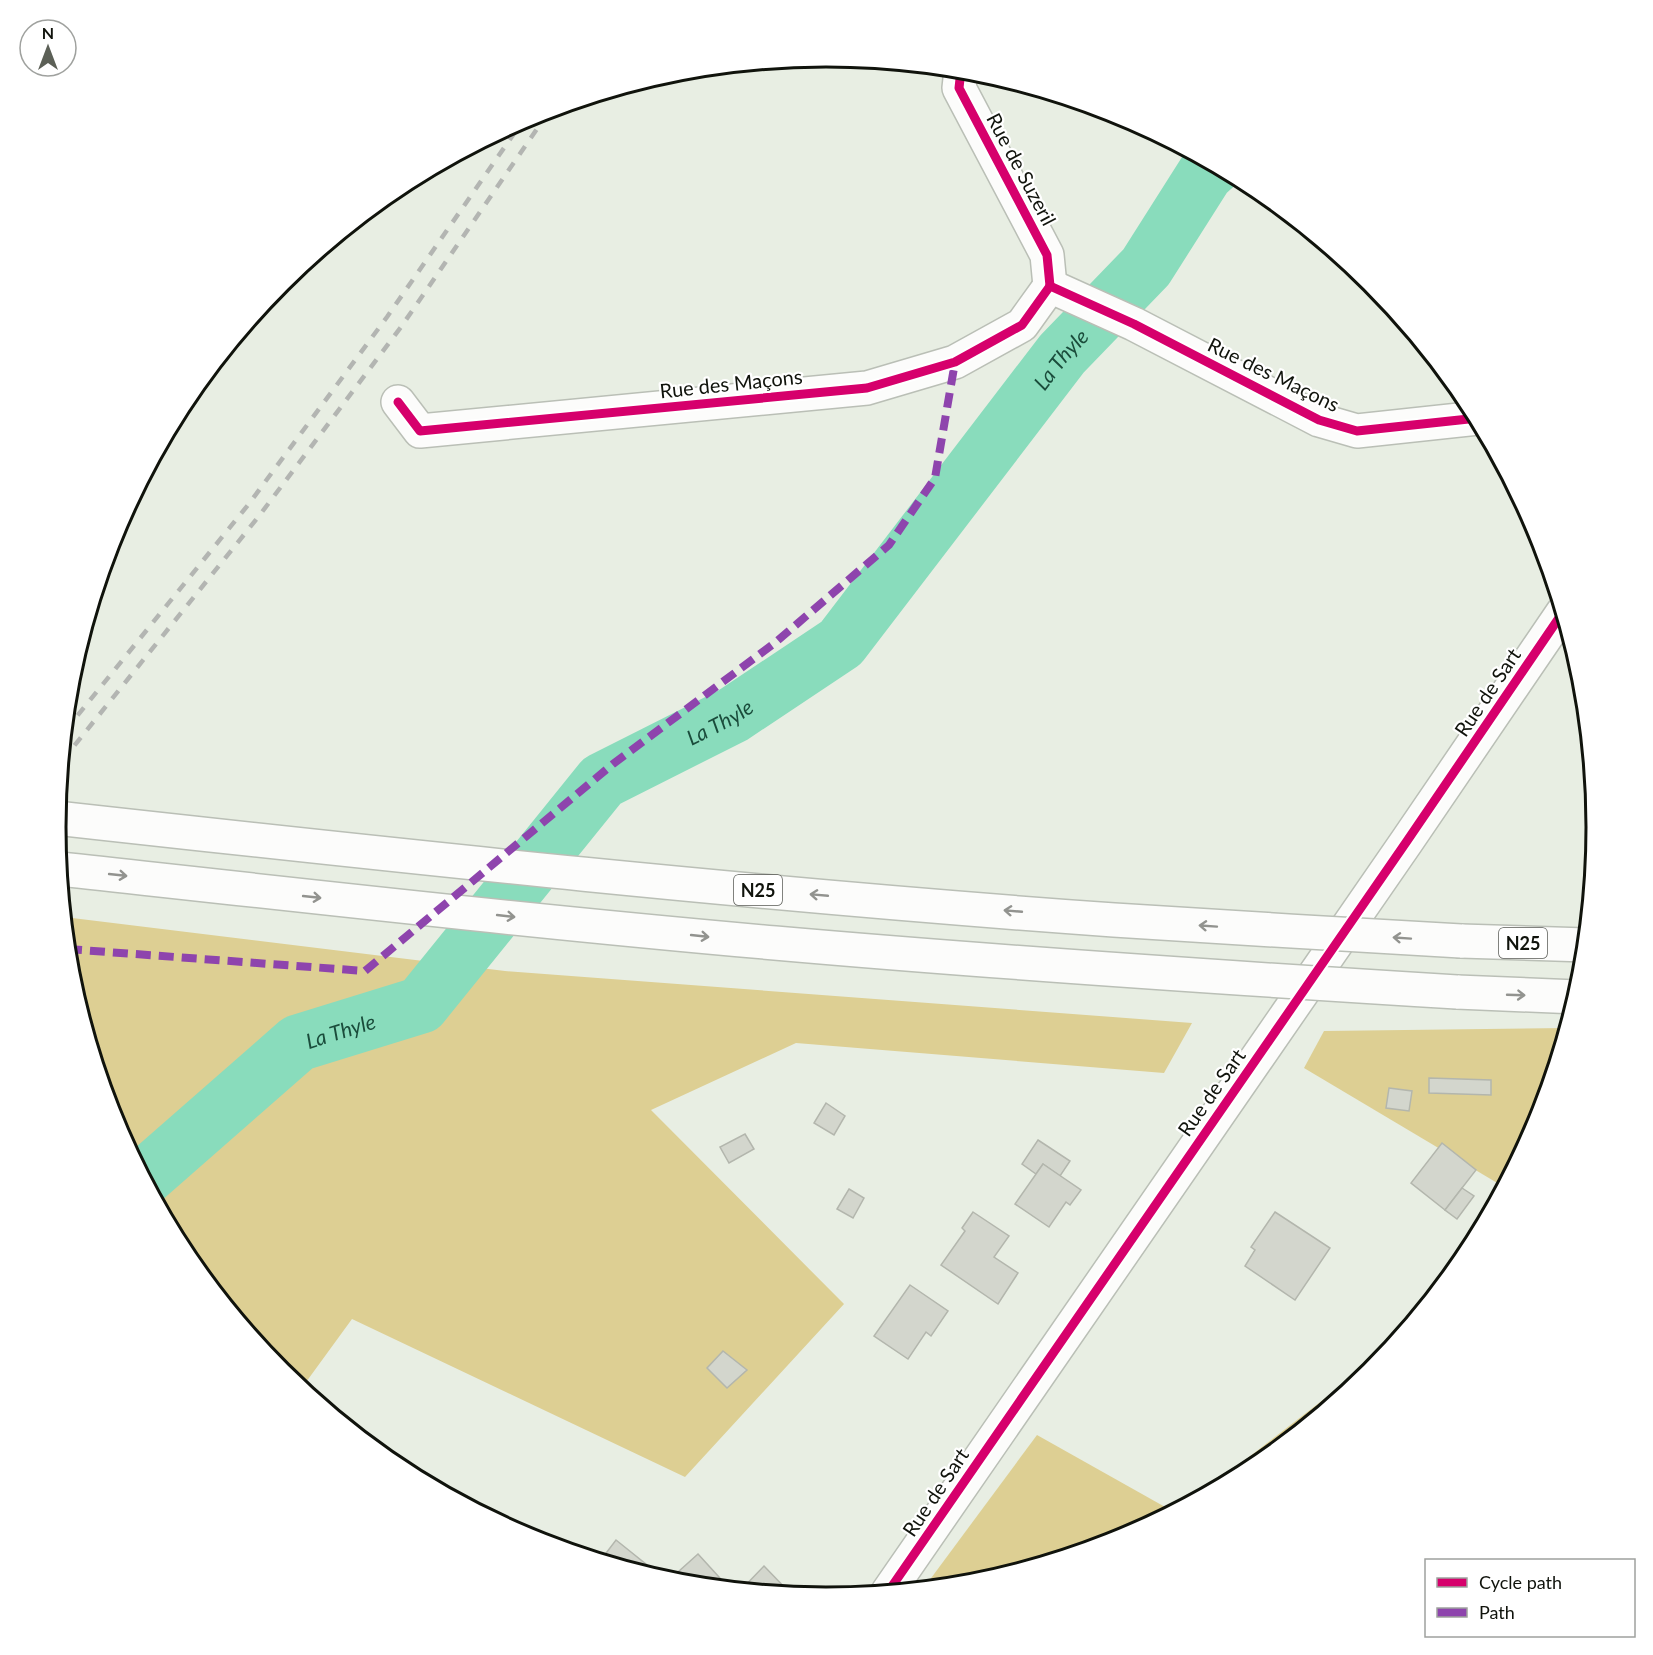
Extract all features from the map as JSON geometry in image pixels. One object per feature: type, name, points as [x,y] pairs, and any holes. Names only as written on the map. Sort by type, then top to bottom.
[{"type":"main road","name":"Rue de Suzeril","points":[[960,80],[959,88],[1047,255],[1050,286]]},
{"type":"main road","name":"Rue des Maçons","points":[[398,402],[420,431],[867,388],[955,362],[1022,326],[1050,286],[1134,324],[1319,420],[1356,431],[1468,419]]},
{"type":"main road","name":"Rue de Sart","points":[[893,1584],[1558,620]]},
{"type":"main road","name":"N25","points":[[66,819],[792,893],[1112,920],[1461,941],[1577,945]]},
{"type":"main road","points":[[68,870],[774,943],[1107,970],[1567,997]]},
{"type":"shaded area","points":[[72,918],[505,971],[1192,1023],[1164,1073],[796,1043],[651,1110],[844,1304],[685,1477],[352,1319],[306,1381],[255,1329],[194,1250],[144,1164],[106,1072],[81,976]]},
{"type":"shaded area","points":[[1560,1028],[1547,1072],[1529,1119],[1498,1184],[1304,1068],[1324,1031]]},
{"type":"shaded area","points":[[1341,1386],[1342,1386],[1289,1431],[1229,1472]]},
{"type":"shaded area","points":[[1037,1435],[1167,1508],[1071,1548],[975,1573],[929,1580]]},
{"type":"building","points":[[1429,1078],[1491,1080],[1491,1095],[1429,1093]]},
{"type":"building","points":[[1389,1088],[1412,1091],[1409,1111],[1386,1108]]},
{"type":"building","points":[[826,1103],[845,1116],[834,1135],[814,1123]]},
{"type":"building","points":[[745,1134],[754,1149],[729,1163],[720,1147]]},
{"type":"building","points":[[1038,1140],[1070,1161],[1060,1176],[1043,1164],[1036,1174],[1022,1164]]},
{"type":"building","points":[[1442,1143],[1476,1170],[1445,1210],[1411,1183]]},
{"type":"building","points":[[1043,1164],[1081,1190],[1070,1205],[1066,1202],[1049,1227],[1015,1204]]},
{"type":"building","points":[[1462,1188],[1474,1196],[1457,1219],[1445,1210]]},
{"type":"building","points":[[849,1189],[864,1198],[853,1218],[837,1209]]},
{"type":"building","points":[[973,1212],[1009,1236],[994,1257],[1018,1273],[998,1304],[941,1265],[965,1231],[962,1228]]},
{"type":"building","points":[[1275,1212],[1330,1248],[1295,1300],[1245,1266],[1255,1250],[1251,1247]]},
{"type":"building","points":[[910,1285],[948,1311],[931,1336],[926,1332],[908,1359],[874,1336]]},
{"type":"building","points":[[723,1351],[747,1370],[727,1388],[707,1368]]},
{"type":"building","points":[[616,1540],[649,1566],[630,1562],[605,1555]]},
{"type":"building","points":[[698,1554],[722,1580],[678,1573]]},
{"type":"building","points":[[764,1566],[784,1586],[777,1586],[748,1583]]},
{"type":"waterway","name":"La Thyle","points":[[149,1173],[298,1043],[421,1005],[602,781],[733,715],[841,643],[1062,354],[1146,267],[1209,170]]},
{"type":"railway","points":[[71,750],[259,516],[401,327],[541,123]]},
{"type":"railway","points":[[74,719],[248,505],[387,317],[513,135]]},
{"type":"marked path","points":[[77,950],[365,971],[613,764],[776,642],[889,545],[935,478],[955,362]]},
{"type":"cycle path","points":[[960,80],[959,88],[1047,255],[1050,286]]},
{"type":"cycle path","points":[[1050,286],[1134,324],[1319,420],[1357,431],[1468,419]]},
{"type":"cycle path","points":[[398,402],[420,431],[867,388],[955,362],[1022,325],[1050,286]]},
{"type":"cycle path","points":[[893,1584],[1558,620]]}]
